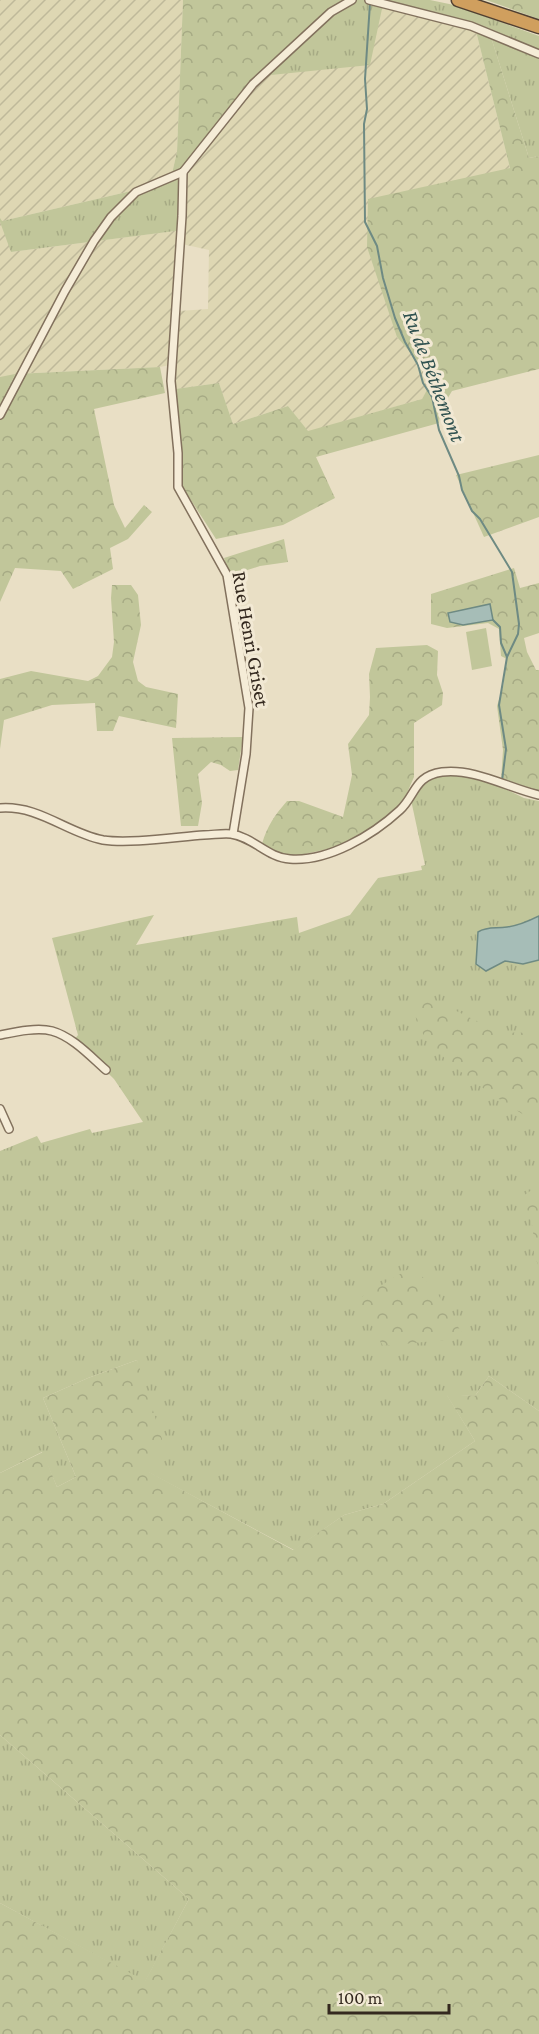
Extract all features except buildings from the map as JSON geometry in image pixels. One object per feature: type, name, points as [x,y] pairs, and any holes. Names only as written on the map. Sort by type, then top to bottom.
[{"type":"highway","points":[[458,0],[539,27]]},
{"type":"street","points":[[0,415],[65,291],[111,217],[136,192],[183,172],[253,84],[331,12],[352,0]]},
{"type":"street","points":[[369,0],[471,26],[539,54]]},
{"type":"street","name":"Rue Henri Griset","points":[[183,172],[171,381],[178,453],[178,487],[227,575],[249,708],[246,754],[233,834]]},
{"type":"street","points":[[0,807],[34,812],[80,833],[106,840],[233,834],[275,855],[289,859],[322,855],[352,844],[401,809],[423,778],[433,774],[459,772],[539,795]]},
{"type":"street","points":[[0,1035],[20,1031],[51,1031],[72,1041],[106,1070]]},
{"type":"street","points":[[0,1109],[9,1129]]},
{"type":"shaded area","points":[[0,0],[183,0],[177,152],[170,182],[2,221],[11,252],[182,230],[185,175],[261,76],[382,4],[476,31],[510,168],[397,337],[434,379],[422,399],[308,432],[288,406],[233,424],[219,383],[175,389],[175,364],[160,367],[15,374],[0,406]],"holes":[[[182,244],[209,250],[208,309],[179,311]]]},
{"type":"green space","points":[[183,0],[349,0],[261,76],[185,175],[170,182],[177,152]]},
{"type":"green space","points":[[349,0],[430,0],[454,5],[539,36],[539,156],[529,158],[491,37],[383,4],[370,65],[261,76]]},
{"type":"green space","points":[[486,0],[539,0],[539,19]]},
{"type":"green space","points":[[476,31],[491,37],[529,158],[539,156],[539,369],[452,391],[440,411],[439,423],[316,457],[335,498],[283,525],[216,539],[176,477],[175,389],[219,383],[233,424],[288,406],[308,431],[422,399],[433,379],[397,337],[367,247],[368,199],[510,168]]},
{"type":"green space","points":[[185,175],[183,230],[11,252],[0,222],[0,218],[2,221],[170,182]]},
{"type":"green space","points":[[160,367],[165,393],[94,409],[114,505],[125,528],[144,505],[152,512],[128,539],[110,548],[113,569],[73,589],[61,571],[15,568],[0,602],[0,406],[15,374]]},
{"type":"green space","points":[[15,374],[0,406],[0,377]]},
{"type":"green space","points":[[539,455],[539,517],[484,537],[456,475]]},
{"type":"green space","points":[[284,539],[288,562],[260,566],[229,576],[224,558]]},
{"type":"green space","points":[[514,568],[520,588],[539,583],[539,633],[524,638],[527,652],[536,670],[539,670],[539,791],[501,780],[503,750],[497,706],[503,687],[507,659],[501,656],[499,629],[488,623],[447,628],[431,624],[431,594]]},
{"type":"green space","points":[[112,585],[131,585],[138,595],[141,625],[133,662],[138,681],[146,687],[178,694],[176,728],[119,716],[113,731],[97,731],[95,703],[52,705],[4,720],[0,749],[0,679],[31,671],[88,681],[98,676],[112,657],[114,642]]},
{"type":"green space","points":[[486,628],[492,666],[472,670],[466,632]]},
{"type":"green space","points":[[427,645],[438,651],[437,675],[443,693],[442,705],[414,723],[414,777],[400,809],[351,844],[300,855],[280,855],[262,844],[272,821],[287,801],[299,801],[343,817],[352,775],[348,744],[369,715],[369,674],[376,648]]},
{"type":"green space","points":[[243,737],[238,770],[230,771],[211,762],[198,774],[202,803],[198,826],[181,826],[172,738]]},
{"type":"green space","points":[[443,772],[477,775],[524,798],[539,801],[539,1411],[489,1376],[475,1396],[447,1395],[475,1441],[383,1504],[344,1515],[294,1550],[148,1472],[137,1360],[43,1398],[76,1477],[57,1487],[42,1452],[0,1473],[0,1151],[37,1136],[41,1143],[90,1129],[92,1133],[143,1122],[114,1079],[74,1040],[78,1035],[52,938],[154,915],[136,945],[297,917],[299,933],[350,915],[378,878],[422,870],[421,866],[425,865],[411,800],[420,787]]},
{"type":"green space","points":[[428,997],[497,1031],[518,1033],[539,1031],[539,1128],[533,1121],[452,1065],[425,1037],[417,1023],[414,1000]]},
{"type":"green space","points":[[539,1185],[539,1267],[534,1255],[533,1228],[523,1196]]},
{"type":"green space","points":[[412,1267],[434,1288],[465,1338],[383,1346],[358,1299]]},
{"type":"green space","points":[[137,1360],[162,1439],[149,1472],[293,1550],[344,1515],[383,1504],[475,1441],[446,1394],[475,1396],[489,1376],[539,1411],[539,2034],[0,2034],[0,1903],[145,1981],[189,1899],[0,1735],[0,1473],[43,1452],[57,1487],[76,1477],[43,1398]]},
{"type":"green space","points":[[0,1735],[189,1899],[145,1982],[0,1903]]},
{"type":"water","points":[[490,604],[493,620],[463,625],[450,622],[448,613]]},
{"type":"water","points":[[539,916],[539,960],[523,964],[505,961],[486,971],[476,964],[478,932],[489,928],[515,926]]},
{"type":"waterway","name":"Ru de Béthemont","points":[[370,3],[365,79],[367,109],[364,124],[365,222],[377,246],[383,278],[395,318],[418,365],[423,383],[432,397],[439,430],[459,476],[462,490],[472,511],[480,519],[512,572],[519,624],[518,634],[507,657],[499,705],[506,749],[502,781]]},
{"type":"waterway","points":[[493,620],[500,627],[501,643],[507,657]]}]
